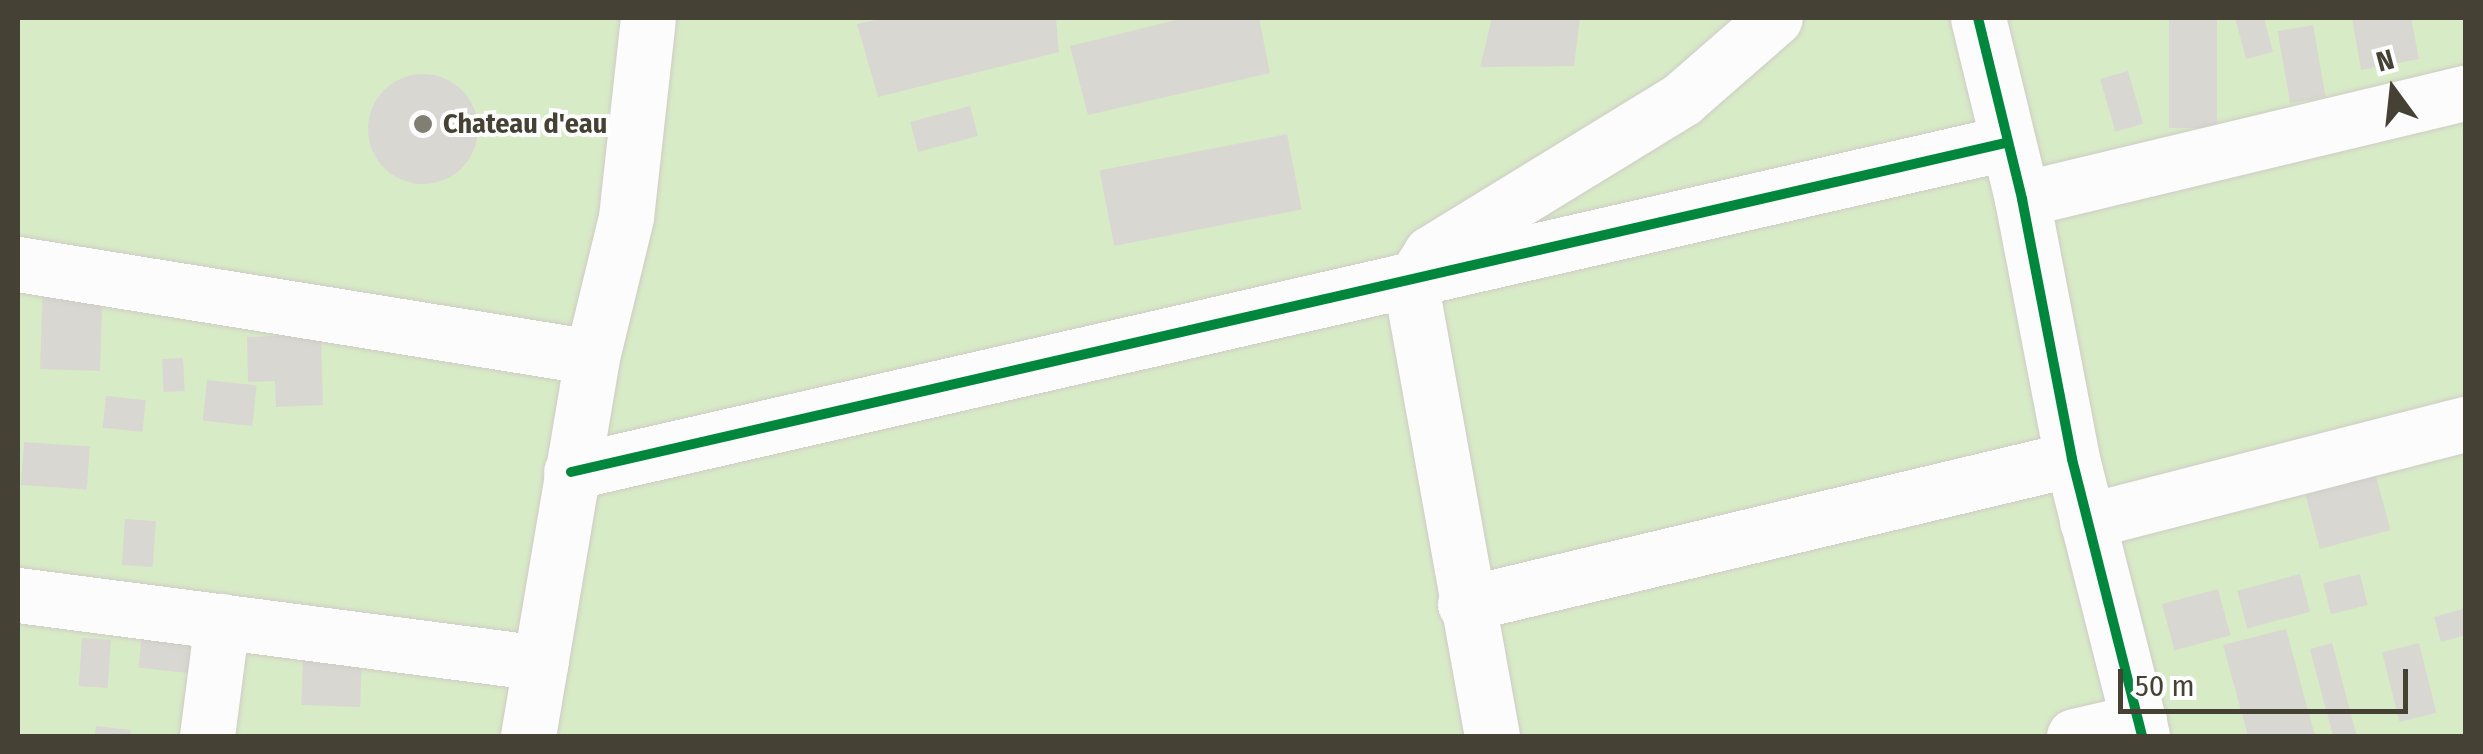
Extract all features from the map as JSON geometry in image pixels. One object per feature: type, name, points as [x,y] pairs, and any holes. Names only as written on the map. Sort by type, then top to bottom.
[{"type":"street","points":[[1492,736],[1465,604],[1411,284],[1431,252],[1682,99],[1775,18]]},
{"type":"street","points":[[1978,18],[2005,143],[2022,199],[2072,458],[2140,729],[2074,736]]},
{"type":"street","points":[[528,736],[592,357],[626,217],[632,20]]},
{"type":"street","points":[[2022,199],[2466,92]]},
{"type":"street","points":[[571,472],[1411,284],[2005,143]]},
{"type":"street","points":[[18,264],[592,357]]},
{"type":"street","points":[[2087,521],[2466,424]]},
{"type":"street","points":[[1465,604],[2072,458]]},
{"type":"street","points":[[18,595],[540,663]]},
{"type":"street","points":[[207,736],[222,621]]},
{"type":"green space","points":[[18,18],[2465,18],[2465,736],[18,736]]},
{"type":"building","points":[[885,18],[1056,18],[1059,52],[878,97],[857,24]]},
{"type":"building","points":[[1184,18],[1259,18],[1270,73],[1088,115],[1070,46]]},
{"type":"building","points":[[1492,18],[1580,18],[1574,66],[1480,67]]},
{"type":"building","points":[[2169,18],[2217,18],[2217,128],[2169,128]]},
{"type":"building","points":[[2235,18],[2264,18],[2273,52],[2246,59]]},
{"type":"building","points":[[2352,18],[2411,18],[2419,59],[2361,70]]},
{"type":"building","points":[[2313,25],[2326,97],[2290,103],[2278,31]]},
{"type":"building","points":[[2128,71],[2143,124],[2115,132],[2100,79]]},
{"type":"building","name":"Chateau d'eau","points":[[423,74],[444,78],[462,90],[474,108],[478,129],[474,150],[462,168],[444,180],[423,184],[402,180],[384,168],[372,150],[368,129],[372,108],[384,90],[402,78]]},
{"type":"building","points":[[970,106],[978,136],[918,152],[910,122]]},
{"type":"building","points":[[1287,134],[1302,210],[1114,246],[1100,170]]},
{"type":"building","points":[[43,284],[103,286],[100,371],[40,369]]},
{"type":"building","points":[[321,334],[323,405],[276,407],[275,381],[248,382],[247,337]]},
{"type":"building","points":[[183,358],[185,391],[164,392],[162,359]]},
{"type":"building","points":[[207,380],[257,385],[252,426],[203,421]]},
{"type":"building","points":[[106,396],[146,400],[142,432],[103,428]]},
{"type":"building","points":[[24,442],[90,447],[87,489],[21,485]]},
{"type":"building","points":[[2376,476],[2390,530],[2320,549],[2305,495]]},
{"type":"building","points":[[125,519],[156,521],[153,567],[122,565]]},
{"type":"building","points":[[2300,574],[2310,612],[2247,628],[2237,591]]},
{"type":"building","points":[[2360,574],[2368,605],[2331,614],[2323,583]]},
{"type":"building","points":[[2218,589],[2230,635],[2174,650],[2162,604]]},
{"type":"building","points":[[2466,608],[2466,635],[2441,642],[2434,617]]},
{"type":"building","points":[[2286,629],[2315,736],[2248,736],[2223,645]]},
{"type":"building","points":[[142,634],[209,641],[205,675],[138,668]]},
{"type":"building","points":[[82,638],[111,640],[108,688],[79,686]]},
{"type":"building","points":[[2332,643],[2357,736],[2333,736],[2310,649]]},
{"type":"building","points":[[2419,643],[2436,713],[2400,722],[2382,652]]},
{"type":"building","points":[[303,655],[362,657],[360,707],[301,705]]},
{"type":"building","points":[[96,726],[131,730],[130,736],[95,736]]},
{"type":"cycle path","points":[[1978,18],[2022,199],[2072,459],[2142,736]]},
{"type":"cycle path","points":[[571,472],[2005,143]]},
{"type":"place","name":"Chateau d'eau","points":[[423,124]]}]
